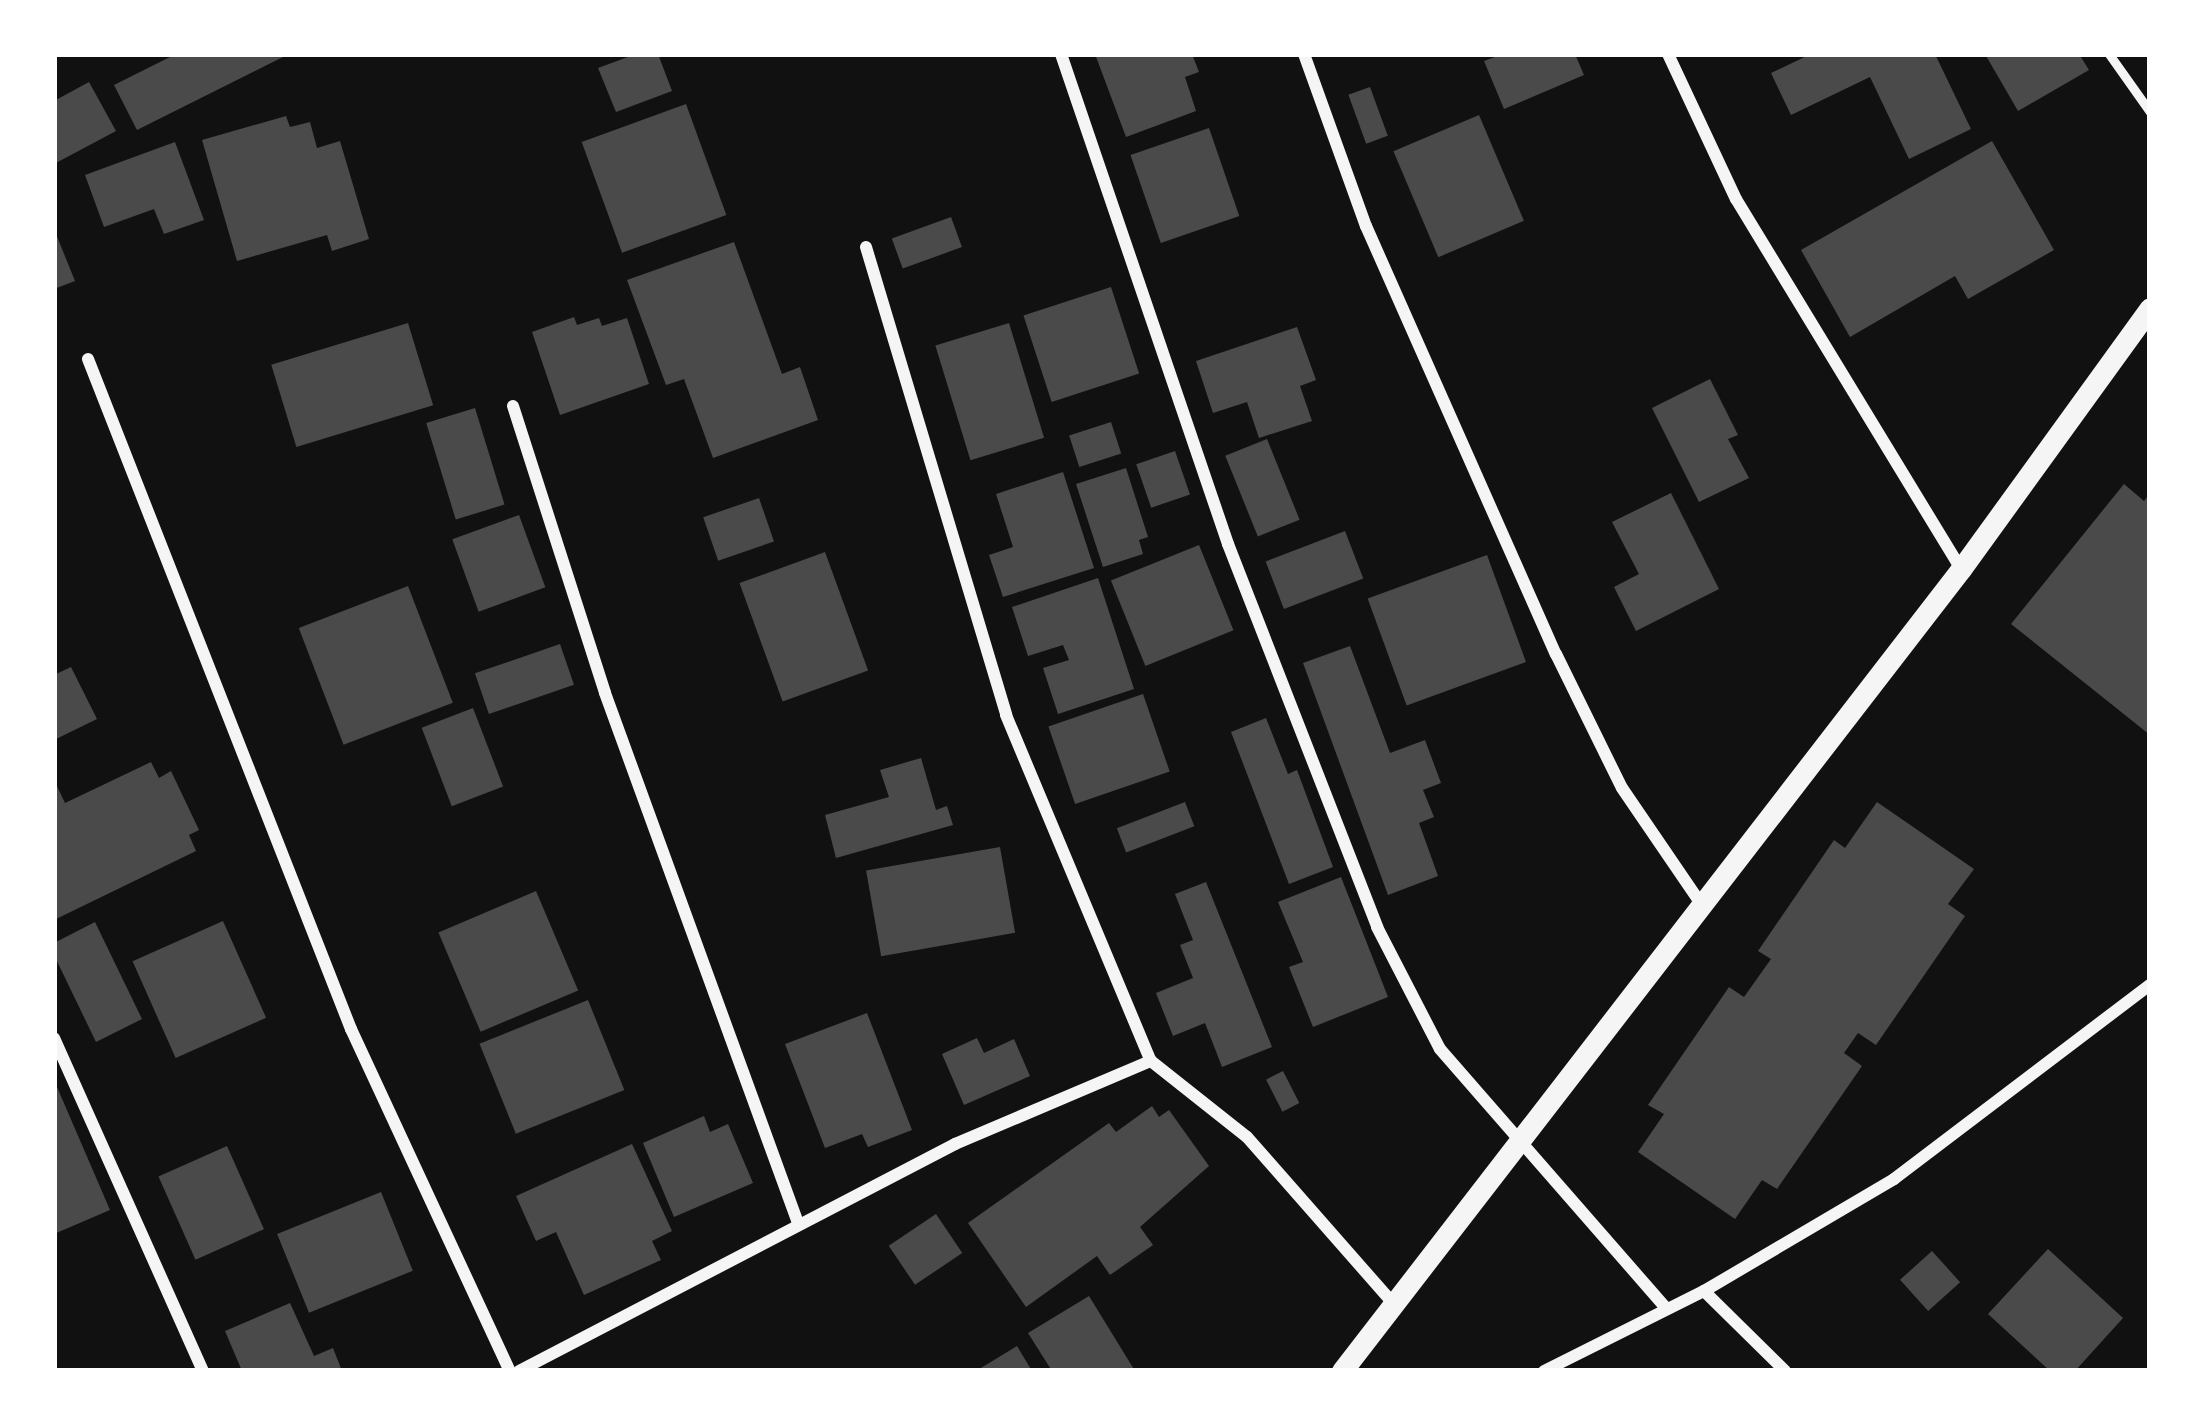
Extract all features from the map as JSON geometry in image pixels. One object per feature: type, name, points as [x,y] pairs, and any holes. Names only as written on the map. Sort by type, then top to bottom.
[{"type":"street","points":[[1061,54],[1228,544],[1377,928],[1440,1048],[1667,1309]]},
{"type":"street","points":[[1304,54],[1366,226],[1556,654],[1622,788],[1701,904]]},
{"type":"street","points":[[1668,54],[1736,199],[1961,569]]},
{"type":"street","points":[[866,247],[1006,715],[1151,1061],[1246,1137],[1392,1301]]},
{"type":"street","points":[[1342,1371],[1961,569],[2150,308]]},
{"type":"street","points":[[88,359],[351,1029],[509,1371]]},
{"type":"street","points":[[513,406],[605,693],[798,1223]]},
{"type":"street","points":[[1544,1371],[1704,1291],[1894,1179],[2150,985]]},
{"type":"street","points":[[54,1038],[202,1371]]},
{"type":"street","points":[[519,1371],[798,1223],[1108,1073],[1151,1061]]},
{"type":"street","points":[[1704,1291],[1785,1371]]},
{"type":"lane","points":[[2109,54],[2150,112]]},
{"type":"building","points":[[176,54],[289,54],[137,130],[114,85]]},
{"type":"building","points":[[636,54],[658,54],[672,91],[616,112],[598,68]]},
{"type":"building","points":[[1095,54],[1192,54],[1199,72],[1185,77],[1196,111],[1126,137]]},
{"type":"building","points":[[1503,54],[1575,54],[1584,75],[1504,109],[1484,61]]},
{"type":"building","points":[[1811,54],[1935,54],[1971,129],[1909,159],[1870,77],[1791,115],[1771,73]]},
{"type":"building","points":[[1985,54],[2079,54],[2089,70],[2018,111]]},
{"type":"building","points":[[89,82],[116,131],[54,164],[54,101]]},
{"type":"building","points":[[1370,87],[1388,136],[1366,144],[1348,95]]},
{"type":"building","points":[[686,104],[726,215],[622,253],[582,142]]},
{"type":"building","points":[[1479,115],[1524,221],[1438,257],[1393,151]]},
{"type":"building","points":[[286,116],[290,127],[310,122],[317,148],[340,141],[369,239],[332,251],[327,235],[237,261],[202,140]]},
{"type":"building","points":[[1209,128],[1239,216],[1161,243],[1131,155]]},
{"type":"building","points":[[1992,141],[2054,250],[1968,299],[1955,276],[1850,337],[1801,250]]},
{"type":"building","points":[[175,142],[204,220],[164,234],[154,209],[104,227],[85,175]]},
{"type":"building","points":[[951,217],[962,247],[903,269],[892,239]]},
{"type":"building","points":[[54,229],[75,281],[54,289]]},
{"type":"building","points":[[734,242],[782,374],[800,367],[818,420],[713,458],[684,379],[666,385],[627,280]]},
{"type":"building","points":[[1111,287],[1139,374],[1052,402],[1024,315]]},
{"type":"building","points":[[574,317],[577,325],[599,318],[602,326],[627,318],[649,384],[560,415],[532,332]]},
{"type":"building","points":[[408,323],[433,405],[296,447],[271,365]]},
{"type":"building","points":[[1009,323],[1044,438],[970,460],[935,346]]},
{"type":"building","points":[[1297,327],[1316,380],[1300,386],[1312,421],[1259,438],[1247,402],[1213,413],[1196,361]]},
{"type":"building","points":[[1710,379],[1738,435],[1728,439],[1749,478],[1699,502],[1652,408]]},
{"type":"building","points":[[475,408],[505,505],[456,519],[426,423]]},
{"type":"building","points":[[1111,422],[1121,453],[1079,467],[1069,436]]},
{"type":"building","points":[[1267,439],[1300,520],[1258,537],[1225,456]]},
{"type":"building","points":[[1175,451],[1190,494],[1151,508],[1136,464]]},
{"type":"building","points":[[1126,468],[1148,537],[1139,540],[1143,554],[1103,567],[1076,484]]},
{"type":"building","points":[[1063,472],[1094,568],[1003,597],[989,555],[1013,547],[996,494]]},
{"type":"building","points":[[2124,484],[2144,501],[2150,494],[2150,735],[2011,624]]},
{"type":"building","points":[[1671,493],[1719,589],[1636,631],[1614,587],[1639,574],[1612,522]]},
{"type":"building","points":[[759,498],[774,541],[718,561],[703,517]]},
{"type":"building","points":[[519,515],[545,587],[479,612],[452,539]]},
{"type":"building","points":[[1345,531],[1363,579],[1284,609],[1266,561]]},
{"type":"building","points":[[1199,545],[1233,630],[1145,666],[1111,581]]},
{"type":"building","points":[[825,552],[868,670],[783,702],[739,583]]},
{"type":"building","points":[[1487,555],[1526,662],[1407,706],[1368,598]]},
{"type":"building","points":[[1098,578],[1134,689],[1058,714],[1043,668],[1069,660],[1063,645],[1028,656],[1012,607]]},
{"type":"building","points":[[408,586],[453,703],[344,745],[299,628]]},
{"type":"building","points":[[560,644],[574,685],[489,714],[475,673]]},
{"type":"building","points":[[1350,646],[1390,753],[1425,740],[1441,783],[1423,790],[1434,817],[1419,823],[1438,876],[1388,895],[1303,663]]},
{"type":"building","points":[[71,667],[97,719],[54,740],[54,675]]},
{"type":"building","points":[[1143,694],[1170,772],[1075,804],[1048,727]]},
{"type":"building","points":[[473,708],[503,786],[452,806],[422,728]]},
{"type":"building","points":[[1266,718],[1288,774],[1297,770],[1333,867],[1289,884],[1231,732]]},
{"type":"building","points":[[921,758],[936,810],[947,806],[953,825],[836,858],[825,815],[889,797],[880,770]]},
{"type":"building","points":[[151,762],[159,778],[171,771],[199,830],[189,835],[196,851],[54,920],[54,780],[65,803]]},
{"type":"building","points":[[1185,802],[1194,826],[1126,852],[1117,828]]},
{"type":"building","points":[[1877,802],[1974,869],[1948,904],[1965,916],[1876,1045],[1858,1033],[1844,1053],[1862,1066],[1777,1189],[1762,1180],[1735,1219],[1638,1152],[1664,1114],[1648,1105],[1729,987],[1744,997],[1771,959],[1758,951],[1834,840],[1845,848]]},
{"type":"building","points":[[1000,847],[1015,933],[881,956],[866,871]]},
{"type":"building","points":[[1341,877],[1388,997],[1313,1027],[1289,967],[1303,962],[1278,902]]},
{"type":"building","points":[[1206,882],[1272,1047],[1222,1067],[1205,1023],[1173,1036],[1156,993],[1193,978],[1180,945],[1193,940],[1175,894]]},
{"type":"building","points":[[536,891],[578,990],[481,1032],[438,932]]},
{"type":"building","points":[[223,921],[266,1018],[176,1058],[133,961]]},
{"type":"building","points":[[95,922],[142,1019],[96,1042],[54,955],[54,943]]},
{"type":"building","points":[[588,1000],[624,1090],[516,1134],[480,1044]]},
{"type":"building","points":[[867,1013],[912,1130],[868,1147],[862,1134],[825,1148],[785,1044]]},
{"type":"building","points":[[977,1038],[984,1053],[1014,1039],[1030,1076],[964,1105],[942,1054]]},
{"type":"building","points":[[1283,1071],[1299,1103],[1282,1112],[1266,1080]]},
{"type":"building","points":[[54,1080],[110,1210],[54,1234]]},
{"type":"building","points":[[1152,1106],[1159,1117],[1169,1110],[1209,1166],[1140,1227],[1153,1245],[1110,1275],[1097,1256],[1026,1307],[968,1223],[1109,1123],[1116,1132]]},
{"type":"building","points":[[704,1116],[710,1132],[728,1124],[753,1183],[674,1217],[643,1143]]},
{"type":"building","points":[[632,1144],[672,1231],[652,1241],[661,1260],[584,1295],[556,1232],[536,1241],[516,1196]]},
{"type":"building","points":[[227,1146],[264,1229],[195,1260],[158,1177]]},
{"type":"building","points":[[381,1192],[413,1271],[309,1313],[277,1234]]},
{"type":"building","points":[[936,1214],[962,1253],[915,1285],[889,1246]]},
{"type":"building","points":[[2048,1249],[2123,1318],[2075,1371],[2050,1371],[1988,1314]]},
{"type":"building","points":[[1932,1251],[1960,1282],[1928,1311],[1900,1280]]},
{"type":"building","points":[[1089,1296],[1135,1371],[1052,1371],[1028,1333]]},
{"type":"building","points":[[290,1303],[314,1356],[333,1348],[342,1371],[242,1371],[225,1331]]},
{"type":"building","points":[[1017,1346],[1032,1371],[976,1371]]}]
